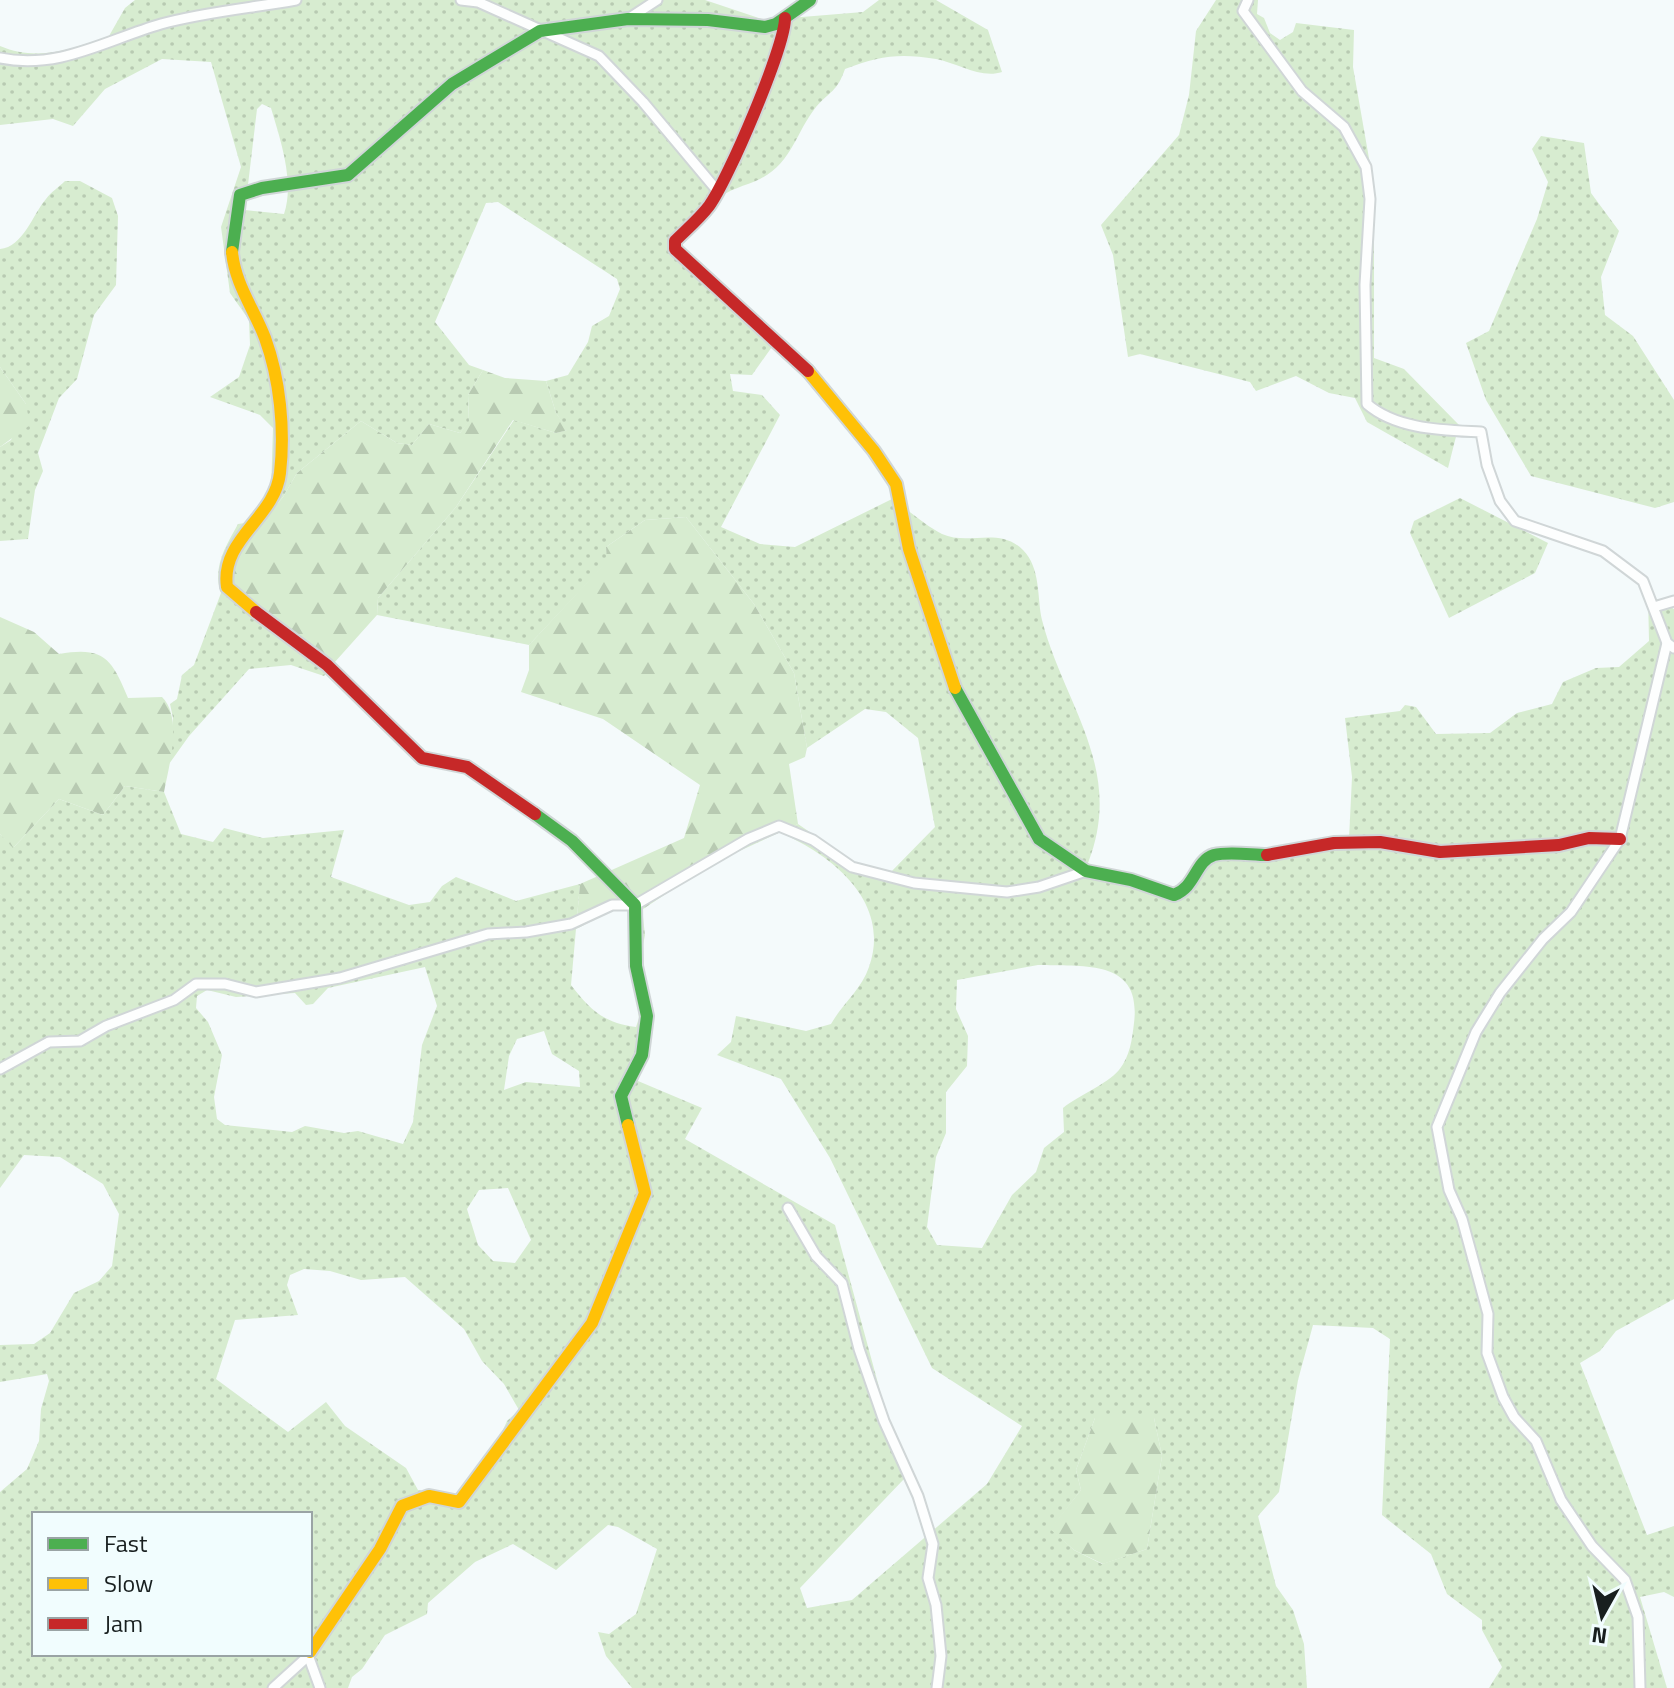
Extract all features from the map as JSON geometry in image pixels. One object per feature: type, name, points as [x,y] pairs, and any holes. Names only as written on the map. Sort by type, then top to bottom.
[{"type":"street","points":[[0,58],[52,61],[96,49],[162,24],[296,0]]},
{"type":"street","points":[[461,0],[478,2],[599,56],[643,102],[715,188]]},
{"type":"street","points":[[628,19],[657,0]]},
{"type":"street","points":[[312,1648],[380,1549],[402,1506],[429,1496],[459,1502],[592,1323],[645,1193],[621,1096],[642,1055],[647,1016],[636,966],[635,905],[572,841],[487,779],[467,767],[422,758],[363,697],[227,587],[223,576],[243,535],[272,502],[280,476],[275,388],[265,339],[241,285],[232,252],[240,195],[262,188],[348,175],[452,84],[540,31],[590,27],[628,19],[708,20],[765,27],[785,18],[810,0]]},
{"type":"street","points":[[1248,0],[1243,11],[1255,30],[1302,91],[1344,127],[1366,167],[1370,199],[1365,285],[1367,404],[1375,411],[1438,430],[1481,432],[1487,465],[1500,501],[1515,521],[1603,551],[1643,581],[1671,646],[1620,839],[1571,912],[1543,939],[1500,993],[1476,1032],[1437,1127],[1449,1190],[1462,1219],[1488,1314],[1487,1353],[1503,1397],[1514,1417],[1536,1441],[1561,1500],[1592,1546],[1625,1580],[1638,1617],[1640,1688]]},
{"type":"street","points":[[785,18],[785,33],[754,111],[715,188],[710,205],[675,241],[675,249],[798,360],[896,484],[909,549],[930,621],[957,693],[1039,839],[1086,871],[1131,880],[1174,895],[1187,890],[1202,863],[1214,855],[1275,855],[1334,843],[1380,842],[1440,852],[1559,845],[1589,838],[1620,839]]},
{"type":"street","points":[[1654,607],[1674,601]]},
{"type":"street","points":[[0,1069],[49,1042],[80,1041],[106,1026],[174,1000],[196,984],[225,984],[256,992],[340,978],[488,934],[526,932],[571,924],[612,905],[635,905],[748,839],[779,826],[813,840],[852,867],[914,883],[1007,892],[1039,887],[1086,871]]},
{"type":"street","points":[[788,1208],[816,1256],[842,1283],[859,1349],[884,1421],[922,1508],[933,1544],[928,1578],[936,1605],[941,1656],[937,1688]]},
{"type":"street","points":[[273,1688],[306,1656]]},
{"type":"street","points":[[309,1656],[320,1688]]},
{"type":"green space","points":[[135,0],[705,0],[765,20],[863,12],[879,0],[936,0],[988,30],[1002,72],[986,73],[936,59],[911,56],[868,61],[845,69],[836,87],[816,107],[779,165],[760,179],[720,197],[681,244],[683,251],[778,335],[877,449],[899,479],[907,510],[942,534],[1004,539],[1014,543],[1029,557],[1036,574],[1042,620],[1096,767],[1100,797],[1098,829],[1088,863],[1097,869],[1171,887],[1187,882],[1197,860],[1207,851],[1225,846],[1265,851],[1349,839],[1352,777],[1345,718],[1400,711],[1405,705],[1416,707],[1436,734],[1490,733],[1517,713],[1552,704],[1563,682],[1596,668],[1619,667],[1649,641],[1648,594],[1674,609],[1674,1299],[1616,1331],[1600,1351],[1580,1363],[1647,1535],[1674,1526],[1674,1597],[1664,1592],[1640,1597],[1667,1688],[1489,1688],[1502,1667],[1482,1630],[1482,1620],[1447,1594],[1431,1554],[1382,1515],[1390,1339],[1373,1328],[1313,1325],[1298,1380],[1279,1492],[1258,1516],[1276,1586],[1293,1610],[1304,1644],[1307,1688],[632,1688],[606,1656],[598,1632],[609,1634],[636,1614],[657,1549],[618,1527],[608,1525],[556,1570],[513,1544],[475,1562],[428,1603],[427,1614],[385,1635],[362,1669],[352,1677],[348,1688],[0,1688],[0,1492],[27,1469],[39,1441],[41,1409],[49,1381],[47,1374],[0,1382],[0,1345],[34,1344],[50,1333],[74,1293],[99,1281],[112,1266],[119,1214],[103,1184],[60,1157],[24,1155],[0,1188],[0,834],[14,847],[59,799],[103,815],[125,786],[164,792],[181,834],[213,842],[224,828],[263,838],[344,830],[331,877],[409,905],[430,902],[442,886],[456,877],[516,901],[580,884],[571,985],[585,1002],[606,1019],[636,1027],[639,1018],[631,956],[631,917],[642,908],[645,935],[641,955],[651,1035],[638,1081],[702,1108],[685,1139],[835,1225],[904,1479],[800,1588],[807,1608],[852,1600],[987,1484],[1022,1426],[932,1368],[830,1158],[781,1079],[717,1055],[731,1042],[736,1016],[806,1031],[831,1024],[861,983],[869,967],[874,943],[872,922],[865,902],[837,868],[819,854],[779,832],[798,824],[852,861],[889,874],[935,827],[918,738],[886,712],[865,709],[807,748],[794,673],[754,604],[686,517],[645,520],[606,547],[608,561],[529,645],[377,615],[378,598],[456,507],[514,420],[556,433],[567,430],[556,413],[546,381],[568,375],[588,342],[592,326],[609,316],[620,289],[617,279],[498,202],[486,203],[435,322],[469,365],[483,370],[468,395],[469,422],[460,433],[429,424],[412,445],[397,443],[361,421],[297,473],[283,497],[244,544],[229,580],[302,641],[334,663],[324,676],[291,665],[249,669],[189,736],[169,764],[173,718],[170,704],[177,699],[182,675],[194,665],[221,593],[218,574],[222,557],[238,524],[245,523],[271,492],[273,428],[260,415],[210,397],[239,377],[250,345],[249,320],[230,293],[221,227],[241,167],[211,62],[162,59],[105,89],[73,126],[53,119],[0,125],[0,46],[28,53],[55,52],[109,36],[125,8]],"holes":[[[262,104],[271,108],[282,146],[288,188],[284,214],[245,210],[257,109]],[[774,344],[860,440],[886,481],[892,499],[795,547],[760,544],[721,527],[780,415],[762,395],[733,391],[730,374],[752,375]],[[1038,965],[1091,967],[1119,977],[1129,987],[1134,1002],[1131,1042],[1123,1065],[1107,1080],[1063,1108],[1064,1132],[1044,1148],[1036,1172],[1012,1195],[982,1248],[937,1245],[927,1227],[936,1157],[946,1133],[946,1092],[967,1066],[968,1036],[956,1009],[957,980]],[[425,967],[437,1006],[422,1045],[413,1122],[403,1144],[358,1131],[344,1133],[305,1126],[292,1132],[225,1125],[217,1119],[214,1097],[222,1055],[208,1022],[196,1008],[197,996],[207,990],[236,997],[295,993],[306,1005],[313,1004],[328,988]],[[544,1031],[552,1054],[579,1071],[580,1087],[526,1082],[504,1090],[509,1056],[517,1039]],[[508,1188],[531,1240],[515,1263],[493,1261],[478,1245],[467,1209],[479,1190]],[[304,1269],[330,1271],[361,1280],[405,1277],[464,1329],[482,1361],[504,1384],[519,1410],[507,1421],[495,1448],[455,1497],[418,1490],[406,1468],[345,1426],[326,1402],[288,1432],[216,1379],[235,1320],[298,1315],[287,1285],[290,1275]],[[1095,1418],[1154,1418],[1162,1456],[1147,1549],[1102,1564],[1074,1550],[1051,1529],[1081,1490],[1076,1470]]]},
{"type":"green space","points":[[1216,0],[1258,0],[1257,14],[1264,18],[1270,33],[1280,40],[1293,32],[1296,23],[1354,30],[1353,67],[1374,187],[1374,358],[1404,369],[1459,425],[1448,468],[1367,422],[1355,398],[1329,393],[1296,376],[1256,391],[1250,382],[1140,354],[1128,357],[1113,255],[1101,225],[1179,135],[1189,95],[1196,31]]},
{"type":"green space","points":[[1541,136],[1584,143],[1591,193],[1619,231],[1601,277],[1605,315],[1633,336],[1674,400],[1674,502],[1655,508],[1531,476],[1486,400],[1466,343],[1489,331],[1537,219],[1548,182],[1532,149]]},
{"type":"green space","points":[[65,181],[80,181],[112,198],[118,216],[116,285],[94,315],[77,379],[59,398],[38,453],[43,471],[35,490],[28,539],[0,541],[0,447],[11,440],[26,404],[0,367],[0,249],[8,247],[21,236],[48,196]]},
{"type":"green space","points":[[0,367],[26,404],[30,425],[0,447]]},
{"type":"green space","points":[[483,370],[505,378],[546,381],[556,413],[568,430],[556,433],[513,420],[456,507],[378,598],[377,615],[334,663],[302,641],[229,580],[244,544],[283,497],[297,473],[361,421],[397,443],[412,445],[429,424],[460,433],[469,421],[468,395]]},
{"type":"green space","points":[[1460,498],[1548,543],[1535,573],[1449,618],[1410,533],[1414,521]]},
{"type":"green space","points":[[686,517],[754,604],[794,673],[807,748],[805,757],[789,764],[798,824],[711,864],[631,917],[626,909],[615,909],[576,929],[580,884],[684,838],[700,785],[603,719],[521,692],[529,670],[529,645],[607,561],[606,547],[645,520]]},
{"type":"green space","points":[[0,617],[34,632],[59,654],[87,652],[104,658],[117,674],[128,698],[162,697],[172,717],[173,729],[164,792],[125,786],[103,815],[59,799],[13,848],[0,834]]},
{"type":"green space","points":[[1095,1418],[1154,1418],[1162,1456],[1147,1549],[1103,1564],[1074,1550],[1050,1529],[1081,1490],[1076,1470]]},
{"type":"traffic: fast","points":[[232,252],[240,195],[262,188],[348,175],[452,84],[540,31],[628,19],[708,20],[765,27],[776,24],[810,0]]},
{"type":"traffic: fast","points":[[955,688],[1039,839],[1086,871],[1131,880],[1174,895],[1187,886],[1203,863],[1214,855],[1267,855]]},
{"type":"traffic: fast","points":[[535,814],[572,841],[635,905],[636,966],[647,1016],[642,1055],[621,1096],[628,1125]]},
{"type":"traffic: slow","points":[[232,252],[241,286],[270,354],[278,387],[281,422],[280,473],[276,489],[239,542],[227,570],[227,587],[256,612]]},
{"type":"traffic: slow","points":[[808,371],[874,451],[896,484],[909,549],[955,688]]},
{"type":"traffic: slow","points":[[312,1649],[380,1549],[402,1506],[429,1496],[459,1502],[592,1323],[645,1193],[628,1125]]},
{"type":"traffic: jam","points":[[785,18],[776,56],[729,170],[709,206],[675,241],[675,249],[808,371]]},
{"type":"traffic: jam","points":[[256,612],[327,665],[422,758],[467,767],[535,814]]},
{"type":"traffic: jam","points":[[1267,855],[1334,843],[1380,842],[1440,852],[1559,845],[1589,838],[1620,839]]}]
